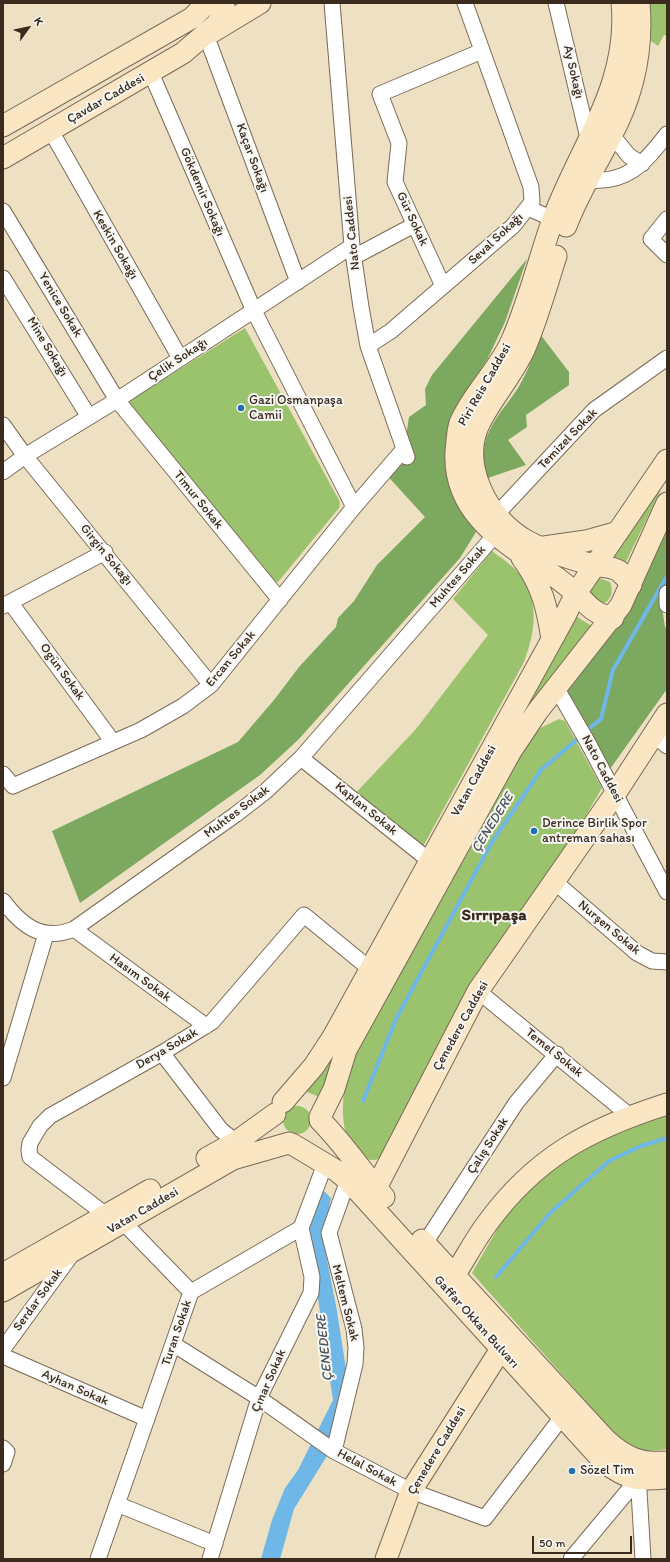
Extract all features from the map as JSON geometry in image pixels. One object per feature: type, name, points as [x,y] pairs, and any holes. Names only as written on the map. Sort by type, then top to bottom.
[{"type":"main road","name":"Çavdar Caddesi","points":[[206,35],[218,24],[222,15],[224,3]]},
{"type":"main road","name":"Çavdar Caddesi","points":[[3,158],[151,73],[183,53],[206,35],[254,3]]},
{"type":"main road","name":"Piri Reis Caddesi","points":[[622,3],[622,32],[617,74],[589,142],[567,186],[553,219],[508,348],[477,393],[460,424],[456,462],[460,479],[472,511],[495,525],[511,530],[527,541],[557,554],[618,571],[631,585]]},
{"type":"main road","name":"Piri Reis Caddesi","points":[[612,618],[593,612],[576,593],[550,572],[517,551],[495,525],[475,471],[473,454],[475,434],[481,421],[513,371],[524,350],[572,208],[612,135],[635,76],[640,50],[641,23],[639,3]]},
{"type":"main road","name":"Çavdar Caddesi","points":[[3,126],[185,22],[205,6]]},
{"type":"main road","name":"Vatan Caddesi","points":[[279,1108],[304,1079],[322,1054],[430,861],[576,593],[667,460]]},
{"type":"main road","name":"Vatan Caddesi","points":[[320,1119],[334,1089],[346,1050],[511,751],[537,712],[557,689],[622,605],[667,503]]},
{"type":"main road","points":[[541,547],[586,542],[618,532]]},
{"type":"main road","points":[[517,551],[534,574],[542,592],[552,639]]},
{"type":"main road","name":"Çenedere Caddesi","points":[[371,1194],[478,991],[616,794],[660,740],[667,714]]},
{"type":"main road","name":"Vatan Caddesi","points":[[3,1274],[114,1218],[233,1159],[291,1143],[299,1144],[312,1139],[320,1127],[320,1119],[317,1109],[306,1100],[298,1098],[279,1108],[236,1142],[114,1218],[74,1251],[3,1291]]},
{"type":"main road","points":[[450,1282],[485,1227],[502,1204],[524,1181],[569,1145],[603,1127],[630,1116],[667,1104]]},
{"type":"main road","points":[[279,1108],[274,1121],[278,1134],[291,1143]]},
{"type":"main road","name":"Gaffar Okkan Bulvarı","points":[[320,1119],[341,1141],[371,1194],[505,1343],[639,1470],[667,1478]]},
{"type":"main road","name":"Gaffar Okkan Bulvarı","points":[[291,1143],[371,1194],[425,1243],[450,1282]]},
{"type":"main road","name":"Gaffar Okkan Bulvarı","points":[[505,1343],[562,1417],[604,1462],[615,1470],[639,1470],[667,1462]]},
{"type":"main road","name":"Çenedere Caddesi","points":[[386,1559],[410,1491],[505,1343]]},
{"type":"street","name":"Nato Caddesi","points":[[332,3],[353,251],[368,346],[405,453]]},
{"type":"street","name":"Seval Sokağı","points":[[368,346],[391,331],[513,226],[532,202],[531,187],[466,3]]},
{"type":"street","name":"Ay Sokağı","points":[[556,3],[589,142]]},
{"type":"street","name":"Kaçar Sokağı","points":[[206,35],[298,282]]},
{"type":"street","name":"Gür Sokak","points":[[443,286],[395,182],[399,143],[380,94],[482,51]]},
{"type":"street","name":"Gökdemir Sokağı","points":[[151,73],[254,311],[354,507]]},
{"type":"street","name":"Keskin Sokağı","points":[[51,131],[180,358]]},
{"type":"street","points":[[587,180],[608,181],[618,179],[642,164],[667,134]]},
{"type":"street","points":[[612,135],[628,156],[642,164]]},
{"type":"street","points":[[528,208],[553,219]]},
{"type":"street","name":"Yenice Sokak","points":[[3,211],[117,400]]},
{"type":"street","points":[[667,219],[651,239],[667,256]]},
{"type":"street","name":"Çelik Sokağı","points":[[3,472],[25,456],[117,400],[298,282],[353,251],[414,225]]},
{"type":"street","name":"Mine Sokağı","points":[[3,278],[89,417]]},
{"type":"street","name":"Temizel Sokak","points":[[495,525],[594,410],[667,358]]},
{"type":"street","name":"Timur Sokak","points":[[117,400],[280,600]]},
{"type":"street","name":"Girgin Sokağı","points":[[3,425],[25,456],[105,552],[211,685]]},
{"type":"street","name":"Ercan Sokak","points":[[3,774],[13,786],[113,742],[162,718],[201,694],[211,685],[354,507],[405,453]]},
{"type":"street","name":"Muhtes Sokak","points":[[46,934],[64,933],[74,929],[250,803],[301,758],[495,525]]},
{"type":"street","points":[[7,604],[105,552]]},
{"type":"street","points":[[667,593],[667,605]]},
{"type":"street","name":"Ogün Sokak","points":[[7,604],[113,742]]},
{"type":"street","name":"Nato Caddesi","points":[[557,689],[616,794],[667,892]]},
{"type":"street","name":"Kaplan Sokak","points":[[301,758],[430,861]]},
{"type":"street","name":"Nurşen Sokak","points":[[555,882],[637,953],[652,961],[667,962]]},
{"type":"street","points":[[3,901],[16,917],[28,927],[46,934],[3,1078]]},
{"type":"street","name":"Derya Sokak","points":[[114,1218],[30,1157],[28,1150],[30,1144],[40,1126],[50,1116],[162,1053],[217,1018],[304,915],[370,969]]},
{"type":"street","name":"Hasım Sokak","points":[[74,929],[206,1026]]},
{"type":"street","name":"Temel Sokak","points":[[478,991],[557,1054],[630,1116]]},
{"type":"street","points":[[162,1053],[221,1130],[236,1142]]},
{"type":"street","name":"Çalış Sokak","points":[[425,1243],[516,1103],[557,1054]]},
{"type":"street","points":[[301,1228],[325,1164]]},
{"type":"street","name":"Meltem Sokak","points":[[334,1451],[355,1364],[356,1348],[354,1329],[329,1233],[348,1180]]},
{"type":"street","points":[[114,1218],[191,1292]]},
{"type":"street","name":"Turan Sokak","points":[[98,1559],[191,1292],[301,1228]]},
{"type":"street","name":"Çınar Sokak","points":[[210,1559],[259,1398],[311,1293],[312,1277],[301,1228]]},
{"type":"street","name":"Serdar Sokak","points":[[3,1349],[74,1251]]},
{"type":"street","name":"Helal Sokak","points":[[173,1344],[259,1398],[334,1451],[410,1491],[485,1518],[562,1417]]},
{"type":"street","name":"Ayhan Sokak","points":[[3,1356],[146,1419]]},
{"type":"street","points":[[3,1448],[7,1452],[3,1464]]},
{"type":"street","points":[[570,1559],[639,1470]]},
{"type":"street","points":[[639,1470],[643,1559]]},
{"type":"street","points":[[117,1504],[215,1544]]},
{"type":"green space","points":[[647,3],[667,3],[667,36],[664,35],[658,46],[651,41]]},
{"type":"green space","points":[[527,259],[505,322],[487,360],[475,379],[449,478],[463,515],[476,532],[460,558],[299,739],[260,775],[80,903],[52,831],[238,742],[274,700],[299,667],[336,627],[338,618],[354,601],[377,565],[425,517],[383,471],[404,449],[409,417],[426,405],[425,389],[432,375]]},
{"type":"green space","points":[[245,328],[340,502],[339,508],[278,582],[274,581],[129,404],[131,400]]},
{"type":"green space","points":[[540,334],[569,372],[569,385],[526,415],[527,427],[508,440],[526,465],[488,478],[484,464],[486,440],[496,420],[525,375]]},
{"type":"green space","points":[[667,477],[624,566],[606,555]]},
{"type":"green space","points":[[667,523],[667,590],[661,600],[665,627],[667,630],[667,689],[610,769],[566,691]]},
{"type":"green space","points":[[492,551],[515,569],[527,587],[531,597],[534,618],[531,640],[524,662],[420,852],[351,798],[416,729],[488,635],[453,599]]},
{"type":"green space","points":[[599,578],[610,582],[612,593],[610,598],[605,603],[595,604],[586,587]]},
{"type":"green space","points":[[572,614],[592,626],[525,711],[501,748]]},
{"type":"green space","points":[[559,719],[565,721],[602,788],[384,1158],[372,1160],[361,1157],[353,1150],[344,1127],[343,1101],[347,1079],[361,1038],[523,745],[536,730]]},
{"type":"green space","points":[[340,1029],[324,1103],[317,1096],[302,1090]]},
{"type":"green space","points":[[297,1106],[307,1110],[311,1120],[307,1130],[297,1134],[287,1130],[283,1120],[287,1110]]},
{"type":"green space","points":[[667,1112],[667,1449],[650,1451],[636,1449],[630,1446],[612,1431],[472,1273],[503,1219],[522,1197],[551,1170],[582,1145]]},
{"type":"water","points":[[319,1190],[325,1192],[331,1198],[323,1239],[337,1311],[347,1376],[330,1451],[294,1509],[280,1559],[261,1559],[272,1520],[285,1488],[298,1470],[333,1400],[315,1278],[303,1229]]},
{"type":"waterway","name":"ÇENEDERE","points":[[586,731],[601,719],[613,670],[667,576]]},
{"type":"waterway","name":"ÇENEDERE","points":[[363,1101],[396,1019],[492,842],[541,770],[581,736]]},
{"type":"waterway","points":[[496,1277],[551,1212],[609,1161],[641,1146],[667,1138]]},
{"type":"place","name":"Gazi Osmanpaşa Camii","points":[[241,408]]},
{"type":"place","name":"Derince Birlik Spor antreman sahası","points":[[534,831]]},
{"type":"place","name":"Sözel Tim","points":[[572,1471]]},
{"type":"district","name":"Sırrıpaşa","points":[[494,916]]}]
